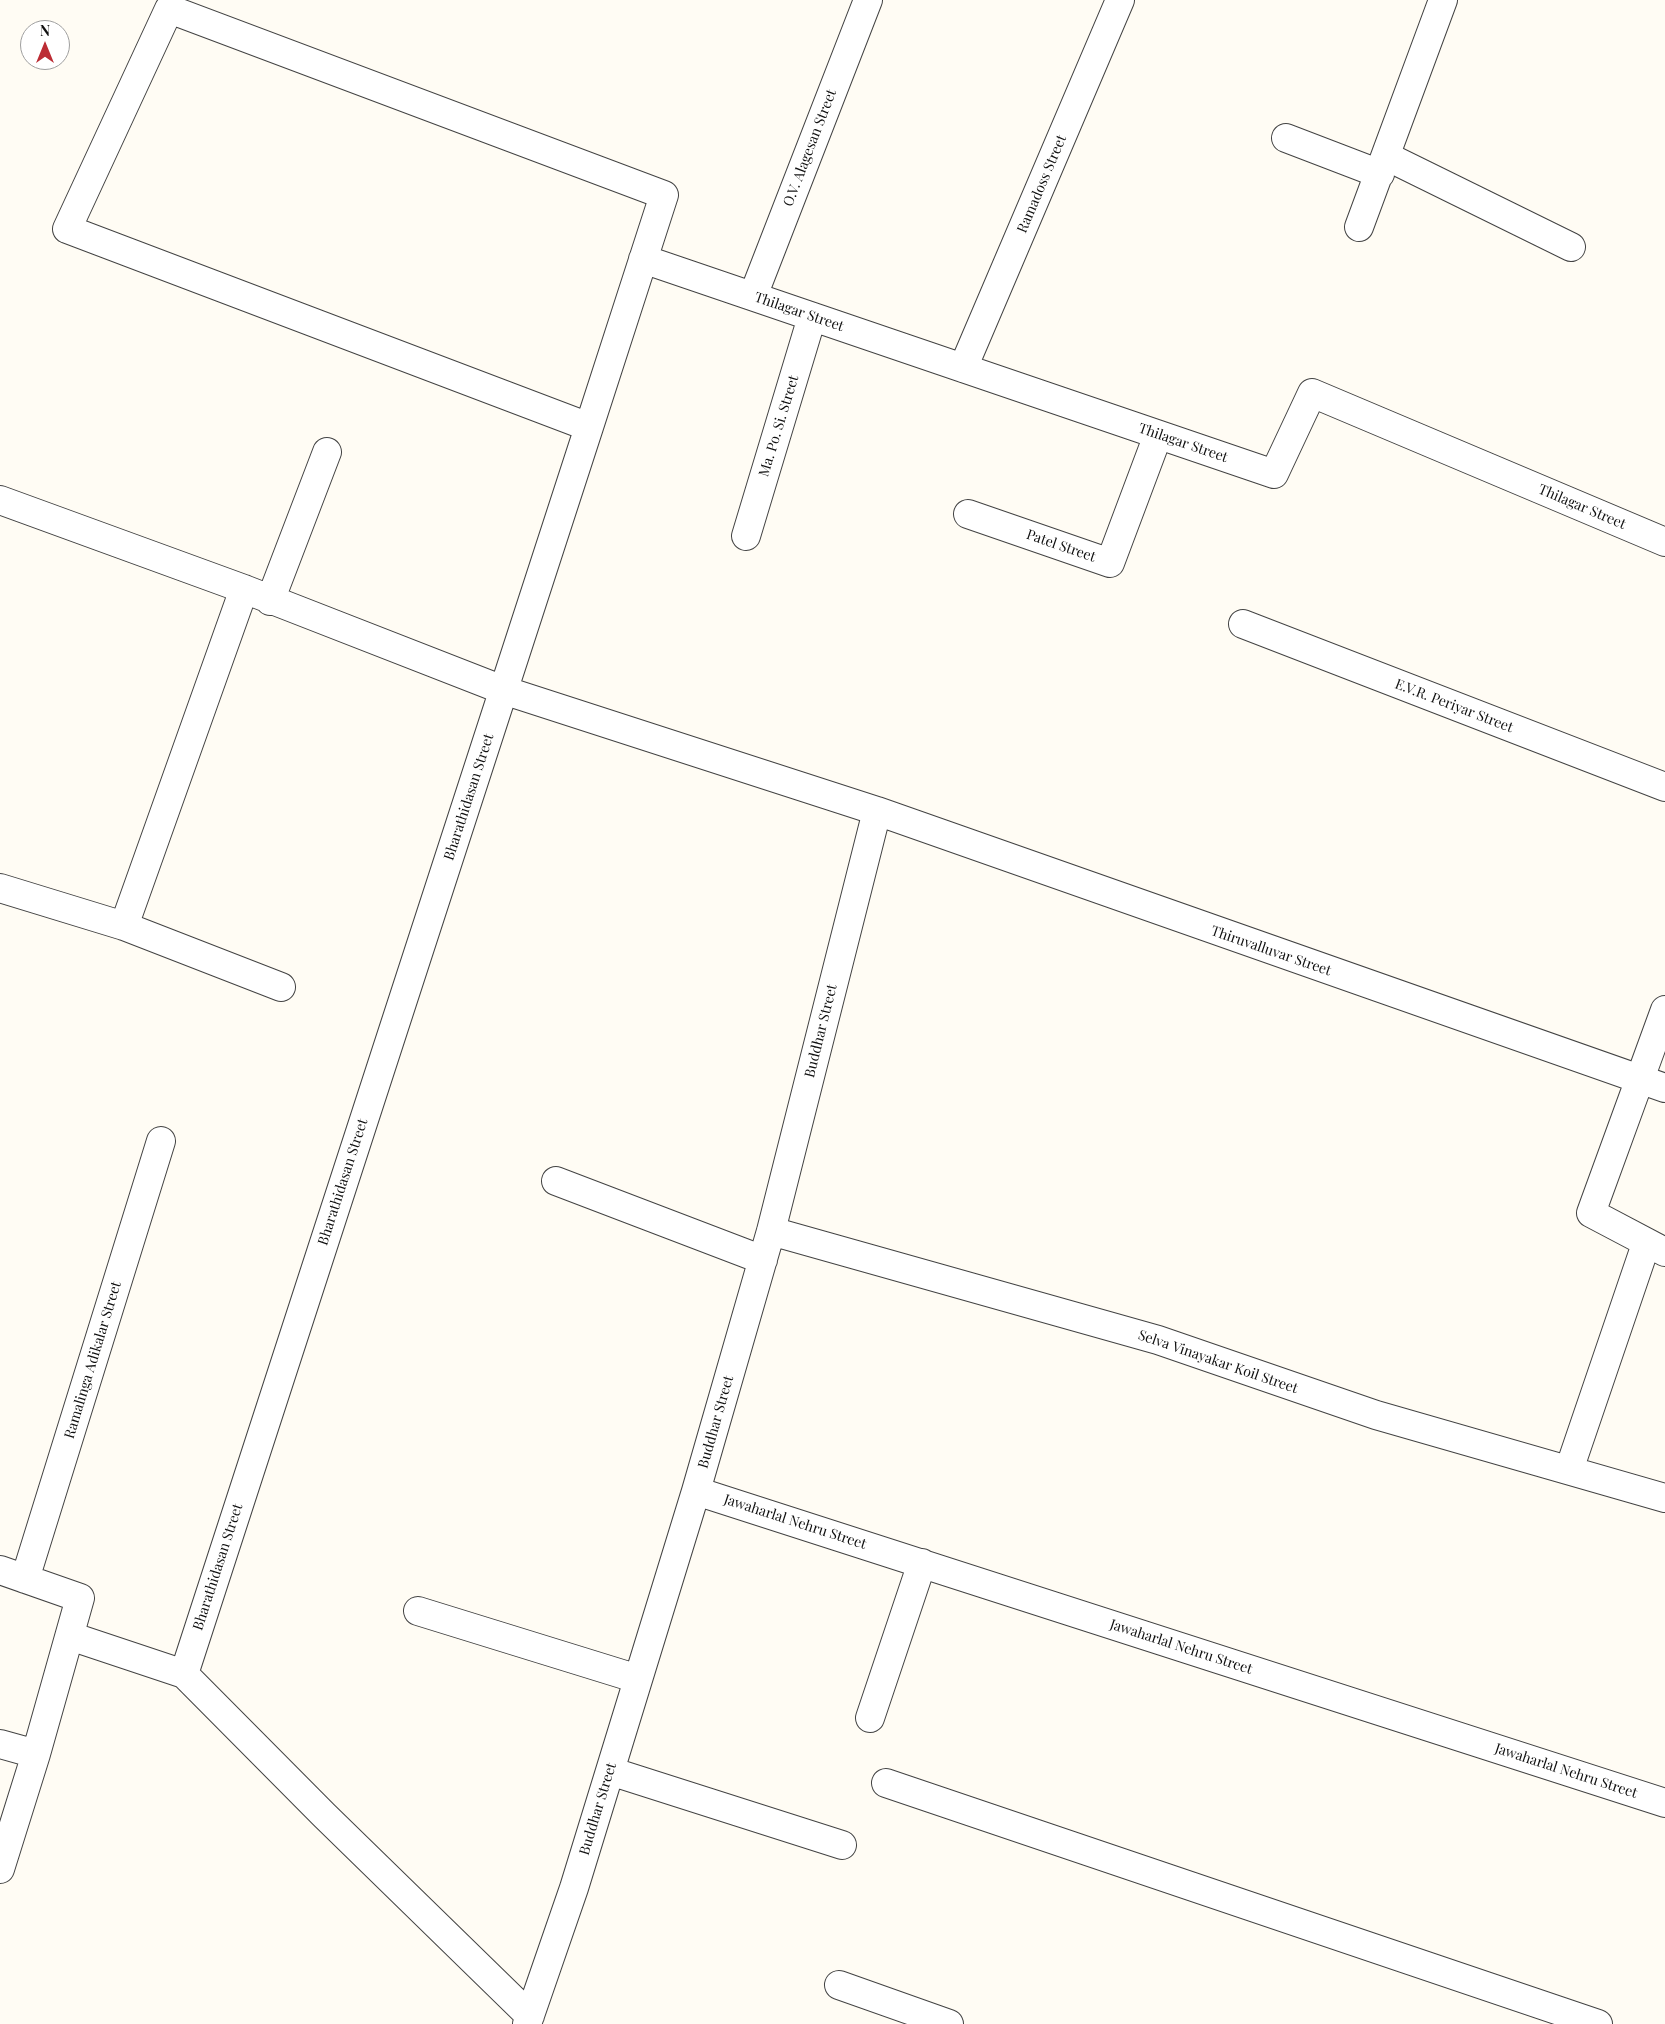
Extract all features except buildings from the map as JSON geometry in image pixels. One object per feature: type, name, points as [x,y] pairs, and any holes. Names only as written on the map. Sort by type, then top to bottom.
[{"type":"street","name":"O.V. Alagesan Street","points":[[753,296],[868,0]]},
{"type":"street","name":"Ramadoss Street","points":[[963,368],[1120,0]]},
{"type":"street","points":[[1360,227],[1443,0]]},
{"type":"street","name":"Bharathidasan Street","points":[[184,1674],[503,690],[589,427],[664,195],[169,9],[67,229],[589,427]]},
{"type":"street","points":[[1286,138],[1383,165],[1571,247]]},
{"type":"street","name":"Thilagar Street","points":[[643,259],[1274,474],[1312,393],[1665,542]]},
{"type":"street","name":"Ma. Po. Si. Street","points":[[746,536],[812,316]]},
{"type":"street","name":"Patel Street","points":[[968,514],[1110,563],[1158,435]]},
{"type":"street","points":[[270,601],[327,452]]},
{"type":"street","name":"Thiruvalluvar Street","points":[[0,500],[244,589],[270,601],[503,690],[877,811],[1665,1088]]},
{"type":"street","points":[[124,926],[244,589]]},
{"type":"street","name":"E.V.R. Periyar Street","points":[[1243,624],[1665,787]]},
{"type":"street","name":"Buddhar Street","points":[[528,2020],[574,1888],[610,1772],[696,1491],[763,1260],[877,811]]},
{"type":"street","points":[[0,888],[124,926],[281,987]]},
{"type":"street","points":[[1569,1470],[1656,1248],[1591,1214],[1638,1080],[1665,1010]]},
{"type":"street","name":"Ramalinga Adikalar Street","points":[[13,1575],[161,1141]]},
{"type":"street","points":[[556,1181],[763,1260]]},
{"type":"street","name":"Selva Vinayakar Koil Street","points":[[771,1230],[1158,1340],[1376,1415],[1665,1498]]},
{"type":"street","name":"Jawaharlal Nehru Street","points":[[696,1491],[1665,1803]]},
{"type":"street","points":[[870,1718],[922,1563]]},
{"type":"street","points":[[0,1869],[36,1754],[80,1598],[13,1575]]},
{"type":"street","points":[[418,1610],[638,1679]]},
{"type":"street","points":[[70,1636],[184,1674],[528,2020]]},
{"type":"street","points":[[0,1744],[36,1754]]},
{"type":"street","points":[[610,1772],[842,1845]]},
{"type":"street","points":[[886,1783],[1598,2024]]},
{"type":"street","points":[[839,1986],[949,2024]]}]
